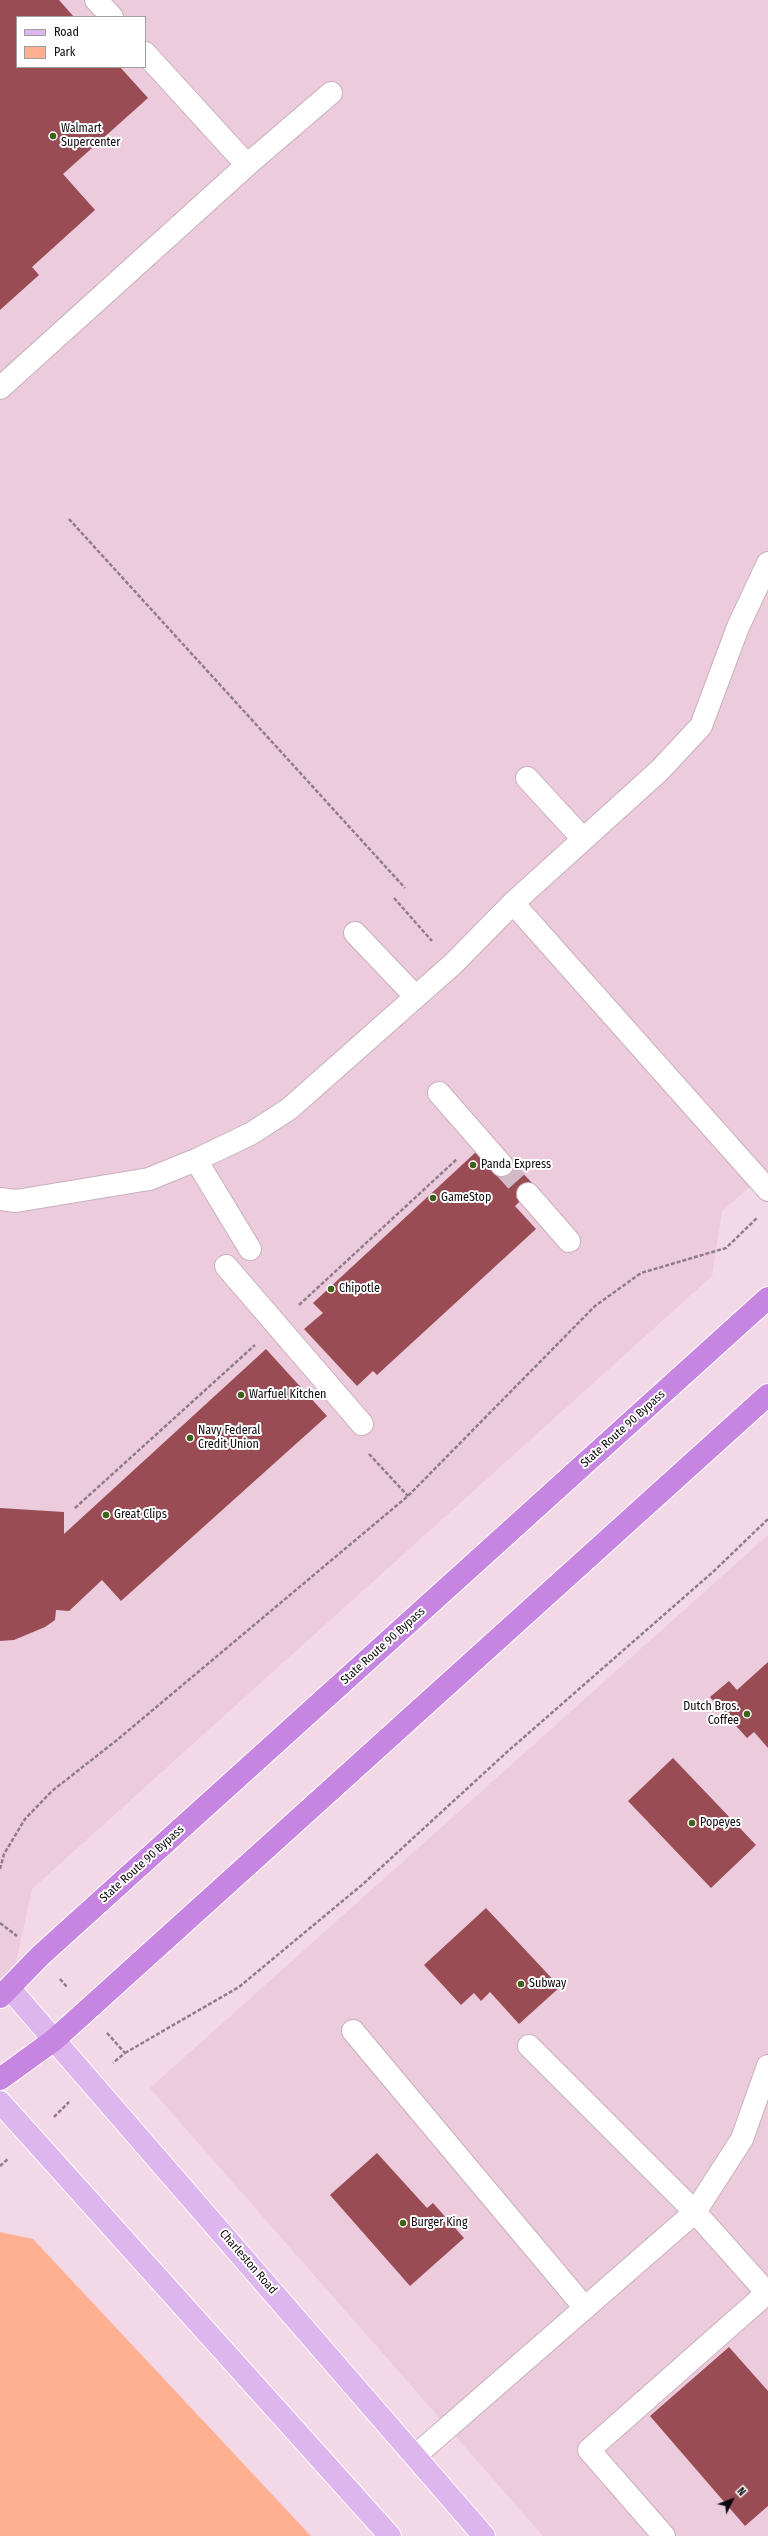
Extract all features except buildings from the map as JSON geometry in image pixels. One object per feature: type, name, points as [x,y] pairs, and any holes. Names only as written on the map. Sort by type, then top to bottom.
[{"type":"highway","name":"State Route 90 Bypass","points":[[3,1988],[768,1298]]},
{"type":"highway","points":[[0,2079],[54,2040],[768,1395]]},
{"type":"main road","name":"Charleston Road","points":[[3,1988],[54,2040],[484,2536]]},
{"type":"main road","points":[[0,2102],[390,2536]]},
{"type":"lane","points":[[96,0],[111,16]]},
{"type":"lane","points":[[146,54],[247,165]]},
{"type":"lane","points":[[0,388],[247,165],[331,93]]},
{"type":"lane","points":[[0,1199],[16,1200],[149,1179],[196,1160],[252,1133],[289,1110],[415,996],[453,964],[513,903],[660,770],[701,726],[738,627],[768,563]]},
{"type":"lane","points":[[527,778],[583,839]]},
{"type":"lane","points":[[513,903],[768,1190]]},
{"type":"lane","points":[[355,933],[415,996]]},
{"type":"lane","points":[[439,1093],[502,1165]]},
{"type":"lane","points":[[196,1160],[250,1249]]},
{"type":"lane","points":[[528,1194],[570,1241]]},
{"type":"lane","points":[[226,1266],[362,1424]]},
{"type":"lane","points":[[353,2031],[585,2308]]},
{"type":"lane","points":[[529,2046],[695,2212],[768,2293],[588,2450],[664,2536]]},
{"type":"lane","points":[[415,2456],[695,2212],[742,2139],[768,2066]]},
{"type":"path","points":[[69,519],[405,888]]},
{"type":"path","points":[[394,898],[453,964]]},
{"type":"path","points":[[0,1869],[4,1854],[25,1819],[52,1791],[118,1740],[408,1496],[595,1306],[640,1273],[726,1248],[763,1212]]},
{"type":"path","points":[[126,2053],[239,1987],[364,1884],[507,1752],[714,1571],[768,1519]]},
{"type":"shaded area","points":[[0,0],[768,0],[768,1171],[722,1211],[712,1276],[32,1889],[10,1989],[0,1978]]},
{"type":"shaded area","points":[[768,1535],[768,2536],[543,2536],[150,2088]]},
{"type":"green space","points":[[0,2232],[33,2239],[311,2536],[0,2536]]},
{"type":"tunnel","points":[[502,1165],[528,1194]]},
{"type":"place","name":"Walmart Supercenter","points":[[53,136]]},
{"type":"place","name":"Panda Express","points":[[473,1165]]},
{"type":"place","name":"GameStop","points":[[433,1198]]},
{"type":"place","name":"Chipotle","points":[[331,1289]]},
{"type":"place","name":"Warfuel Kitchen","points":[[241,1395]]},
{"type":"place","name":"Navy Federal Credit Union","points":[[190,1438]]},
{"type":"place","name":"Great Clips","points":[[106,1515]]},
{"type":"place","name":"Dutch Bros. Coffee","points":[[747,1714]]},
{"type":"place","name":"Popeyes","points":[[692,1823]]},
{"type":"place","name":"Subway","points":[[521,1984]]},
{"type":"place","name":"Burger King","points":[[403,2223]]}]
